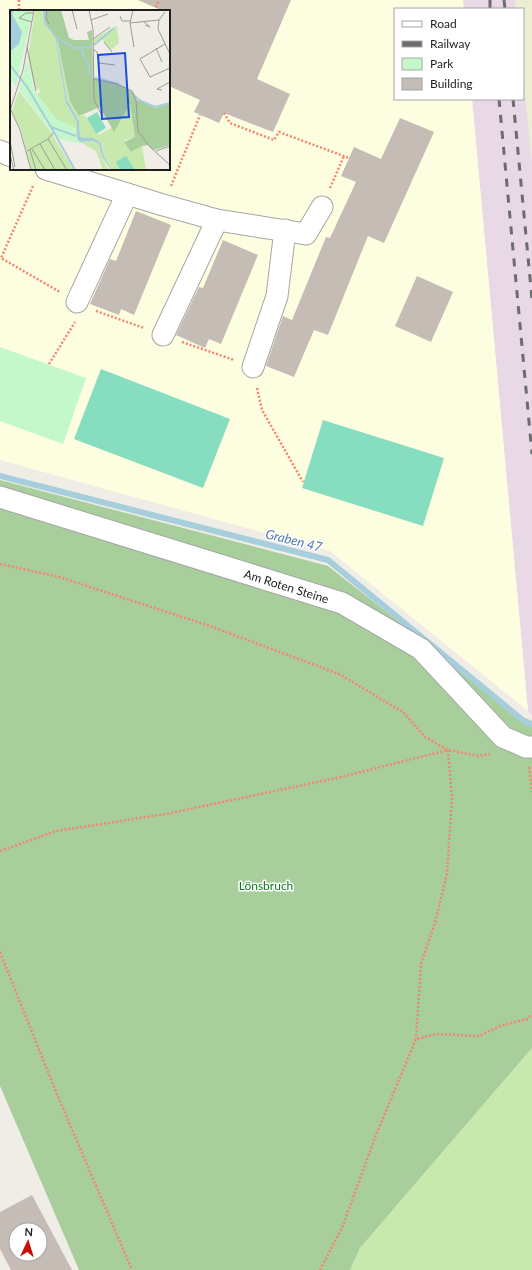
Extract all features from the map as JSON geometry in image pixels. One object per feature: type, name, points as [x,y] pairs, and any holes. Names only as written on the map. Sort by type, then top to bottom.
[{"type":"street","points":[[0,151],[10,156]]},
{"type":"street","points":[[40,176],[127,194],[216,220],[306,234],[322,207]]},
{"type":"street","points":[[77,310],[127,194]]},
{"type":"street","points":[[163,335],[216,220]]},
{"type":"street","points":[[253,367],[277,296],[285,230]]},
{"type":"street","name":"Am Roten Steine","points":[[0,497],[342,603],[421,649],[503,737],[526,748],[532,747]]},
{"type":"path","points":[[154,10],[159,0]]},
{"type":"path","points":[[224,113],[230,123],[274,140],[279,132],[349,158]]},
{"type":"path","points":[[163,205],[200,115]]},
{"type":"path","points":[[322,207],[344,156]]},
{"type":"path","points":[[1,258],[40,176]]},
{"type":"path","points":[[49,364],[77,310]]},
{"type":"path","points":[[0,564],[59,577],[200,622],[339,674],[403,712],[425,737],[448,750],[479,756],[494,753]]},
{"type":"path","points":[[0,851],[56,831],[166,814],[341,777],[448,750]]},
{"type":"path","points":[[320,1270],[342,1228],[376,1135],[416,1039],[421,964],[435,923],[447,874],[452,798],[448,750]]},
{"type":"path","points":[[0,952],[56,1092],[132,1270]]},
{"type":"path","points":[[416,1039],[437,1034],[479,1036],[500,1026],[527,1019],[532,1014]]},
{"type":"shaded area","points":[[0,0],[463,0],[464,8],[394,8],[394,100],[472,100],[528,711],[330,551],[0,460]]},
{"type":"shaded area","points":[[463,0],[515,0],[516,8],[464,8]]},
{"type":"shaded area","points":[[515,0],[532,0],[532,162],[524,85],[524,8],[516,8]]},
{"type":"shaded area","points":[[524,85],[532,162],[532,715],[528,711],[472,100],[524,100]]},
{"type":"green space","points":[[0,347],[86,378],[63,444],[0,421]]},
{"type":"green space","points":[[101,369],[230,419],[203,488],[74,439]]},
{"type":"green space","points":[[323,420],[444,458],[423,526],[302,488]]},
{"type":"green space","name":"Lönsbruch","points":[[0,480],[328,566],[518,715],[532,721],[532,1048],[360,1248],[350,1270],[79,1270],[0,1086]]},
{"type":"green space","points":[[532,1048],[532,1270],[350,1270],[360,1248]]},
{"type":"building","points":[[138,0],[291,0],[257,79],[290,94],[273,132],[224,113],[219,123],[194,112],[200,100],[170,86],[170,10],[161,10]]},
{"type":"building","points":[[400,118],[434,132],[384,243],[368,236],[328,335],[314,330],[294,377],[266,366],[283,316],[292,320],[326,237],[330,238],[356,182],[341,176],[354,147],[381,159]]},
{"type":"building","points":[[136,211],[171,225],[134,315],[121,309],[119,315],[90,304],[110,259],[116,261]]},
{"type":"building","points":[[223,240],[258,255],[221,344],[209,339],[205,348],[176,335],[199,287],[203,288]]},
{"type":"building","points":[[417,276],[453,292],[431,342],[395,326]]},
{"type":"building","points":[[32,1195],[46,1222],[8,1222],[8,1262],[48,1262],[48,1225],[72,1270],[11,1270],[0,1249],[0,1212]]},
{"type":"waterway","name":"Graben 47","points":[[0,476],[328,560],[525,722],[532,724]]},
{"type":"railway","points":[[490,0],[490,8]]},
{"type":"railway","points":[[504,0],[505,8]]},
{"type":"railway","points":[[499,100],[532,454]]},
{"type":"railway","points":[[513,100],[532,299]]}]
